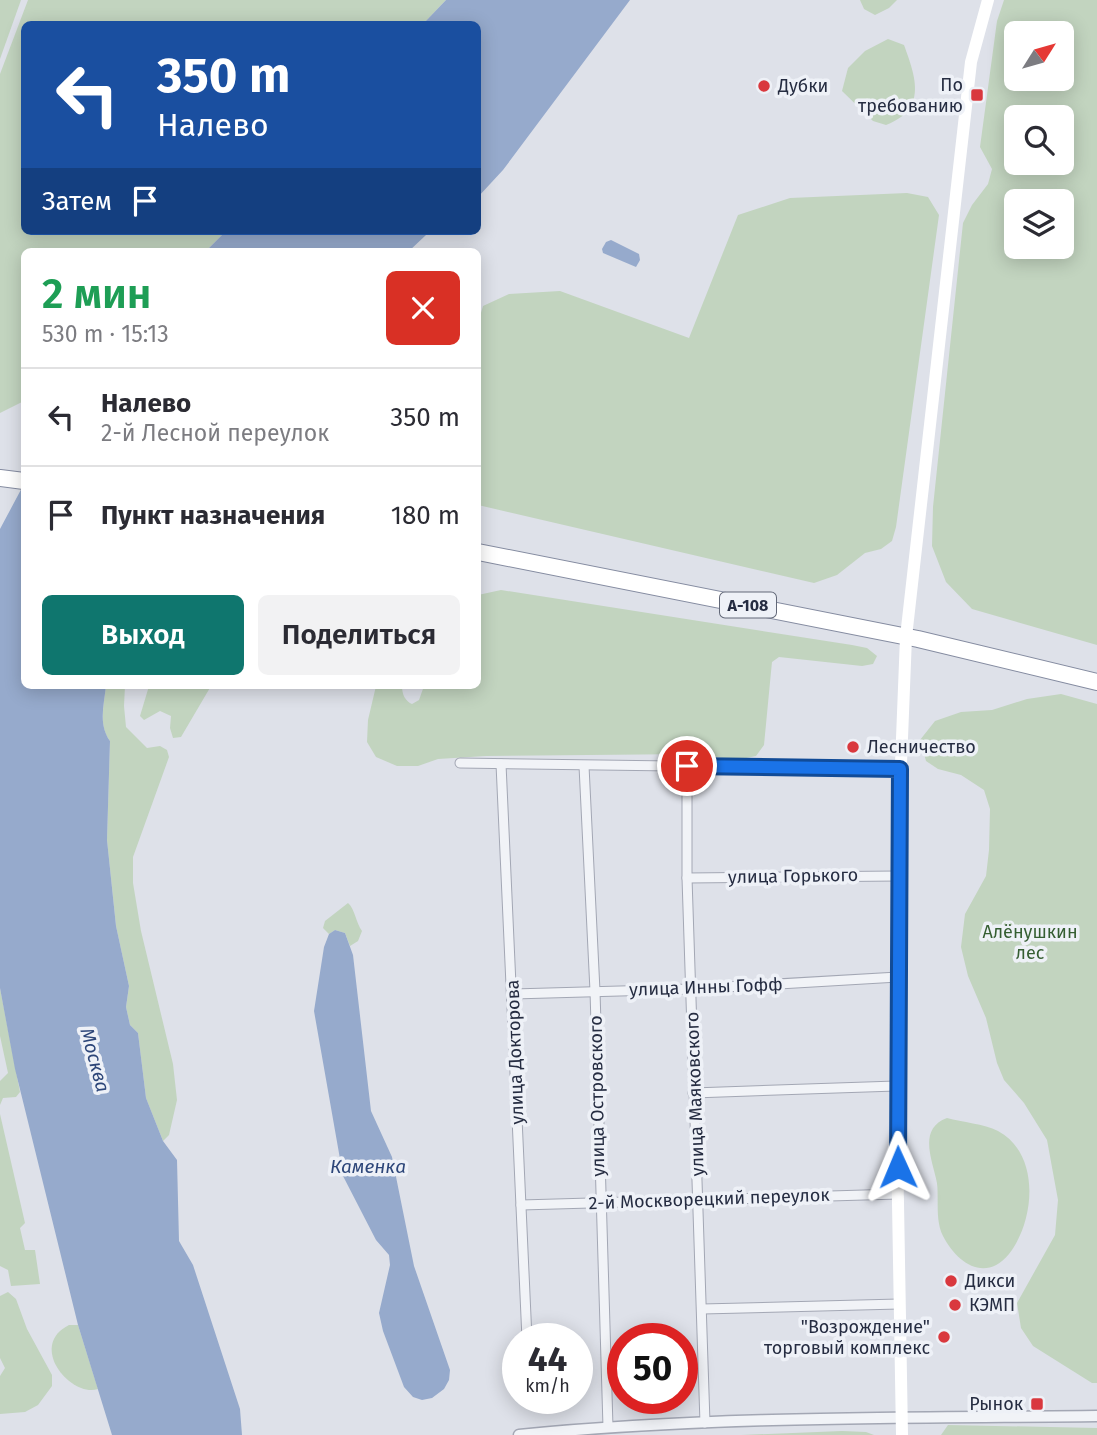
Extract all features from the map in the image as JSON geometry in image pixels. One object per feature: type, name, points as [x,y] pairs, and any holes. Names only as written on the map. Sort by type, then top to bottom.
[{"type":"highway","points":[[0,478],[21,481]]},
{"type":"highway","name":"А-108","points":[[481,553],[906,637],[1097,682]]},
{"type":"main road","points":[[902,1435],[897,1086],[898,876],[906,637],[971,62],[988,0]]},
{"type":"street","points":[[460,762],[900,769]]},
{"type":"street","name":"улица Докторова","points":[[501,764],[526,1323]]},
{"type":"street","name":"улица Островского","points":[[584,765],[595,991],[608,1427]]},
{"type":"street","name":"улица Маяковского","points":[[687,766],[687,878],[705,1423]]},
{"type":"street","name":"улица Горького","points":[[687,878],[898,876]]},
{"type":"street","name":"улица Инны Гофф","points":[[513,993],[691,989],[898,977]]},
{"type":"street","points":[[693,1093],[897,1086]]},
{"type":"street","name":"2-й Москворецкий переулок","points":[[521,1205],[898,1194]]},
{"type":"street","points":[[702,1309],[899,1304]]},
{"type":"street","points":[[519,1435],[608,1427],[705,1423],[1097,1416]]},
{"type":"green space","points":[[0,0],[21,0],[0,59]]},
{"type":"green space","points":[[28,0],[446,0],[426,21],[21,21],[21,235],[222,235],[209,248],[21,248],[21,402],[0,413],[0,74]]},
{"type":"green space","points":[[860,0],[897,0],[889,8],[875,15],[864,9]]},
{"type":"green space","points":[[1004,0],[1097,0],[1097,645],[972,609],[946,582],[932,546],[933,507],[963,223],[972,205],[988,184],[992,169],[980,147],[997,21]]},
{"type":"green space","points":[[888,39],[904,45],[912,69],[915,91],[908,110],[886,125],[873,121],[842,91],[848,68],[865,51]]},
{"type":"green space","points":[[907,193],[928,197],[939,215],[892,541],[881,549],[865,553],[837,575],[814,583],[481,506],[483,306],[509,294],[560,291],[689,338],[738,215],[790,198]]},
{"type":"green space","points":[[501,590],[852,645],[867,648],[877,656],[873,664],[862,666],[779,657],[772,662],[764,745],[756,756],[737,760],[694,754],[486,756],[438,759],[418,766],[397,766],[376,757],[367,742],[368,720],[375,689],[402,689],[404,697],[412,704],[419,700],[423,689],[481,689],[481,594]]},
{"type":"green space","points":[[106,689],[125,689],[126,727],[147,748],[160,746],[167,750],[169,757],[133,857],[133,883],[141,931],[173,1064],[177,1100],[169,1135],[163,1141],[146,1098],[138,1033],[130,1025],[126,1007],[129,986],[116,926],[107,840],[110,741],[104,728]]},
{"type":"green space","points":[[148,689],[209,689],[181,737],[173,738],[171,716],[160,711],[144,720],[140,716]]},
{"type":"green space","name":"Алёнушкин лес","points":[[1061,694],[1097,704],[1097,1383],[1092,1383],[1033,1346],[1021,1328],[1017,1303],[1055,1235],[1058,1200],[1047,1140],[1024,1103],[1004,1080],[986,1018],[968,976],[961,947],[965,914],[986,876],[990,809],[984,790],[961,775],[938,769],[926,761],[920,740],[935,721],[961,712],[992,710],[1027,699]]},
{"type":"green space","points":[[348,903],[362,931],[358,941],[350,946],[345,933],[335,930],[329,934],[323,928],[325,921]]},
{"type":"green space","points":[[0,988],[20,1092],[16,1097],[3,1098],[0,1105],[0,1081],[8,1073],[0,1036]]},
{"type":"green space","points":[[0,1114],[25,1223],[20,1228],[25,1250],[35,1250],[40,1284],[11,1286],[8,1270],[0,1266]]},
{"type":"green space","points":[[947,1118],[998,1131],[1012,1142],[1022,1155],[1027,1171],[1028,1207],[1018,1240],[1000,1263],[991,1267],[972,1266],[964,1261],[949,1246],[941,1230],[937,1183],[929,1146],[932,1130]]},
{"type":"green space","points":[[8,1292],[16,1299],[27,1329],[52,1375],[52,1386],[38,1405],[25,1412],[0,1414],[0,1376],[5,1368],[0,1358],[0,1296]]},
{"type":"green space","points":[[69,1325],[78,1325],[98,1389],[87,1390],[76,1386],[58,1368],[53,1357],[52,1345],[57,1334]]},
{"type":"green space","points":[[948,1425],[1097,1428],[1097,1435],[941,1435]]},
{"type":"green space","points":[[842,1431],[874,1435],[741,1435]]},
{"type":"water","points":[[446,0],[630,0],[503,170],[481,194],[481,21],[426,21]]},
{"type":"water","points":[[222,235],[426,235],[412,248],[209,248]]},
{"type":"water","points":[[611,240],[639,254],[640,260],[636,267],[603,253],[606,242]]},
{"type":"water","name":"Москва","points":[[21,490],[21,689],[106,689],[103,721],[110,741],[107,840],[116,926],[129,986],[126,1007],[130,1025],[138,1033],[146,1098],[163,1141],[177,1160],[179,1241],[193,1265],[240,1409],[242,1435],[112,1435],[78,1325],[15,1069],[0,988],[0,529]]},
{"type":"water","name":"Каменка","points":[[335,930],[345,933],[353,955],[371,1111],[392,1157],[414,1266],[450,1370],[444,1389],[432,1398],[422,1400],[413,1397],[404,1387],[383,1331],[379,1313],[390,1265],[389,1255],[376,1240],[343,1176],[314,1011],[324,947],[329,934]]},
{"type":"place","name":"Дубки","points":[[764,86]]},
{"type":"place","name":"По требованию","points":[[977,95]]},
{"type":"place","name":"Лесничество","points":[[853,747]]},
{"type":"place","name":"Дикси","points":[[951,1281]]},
{"type":"place","name":"КЭМП","points":[[955,1305]]},
{"type":"place","name":"\"Возрождение\" торговый комплекс","points":[[944,1337]]},
{"type":"place","name":"Рынок","points":[[1037,1404]]},
{"type":"route","points":[[687,766],[900,769],[898,1167]]}]
